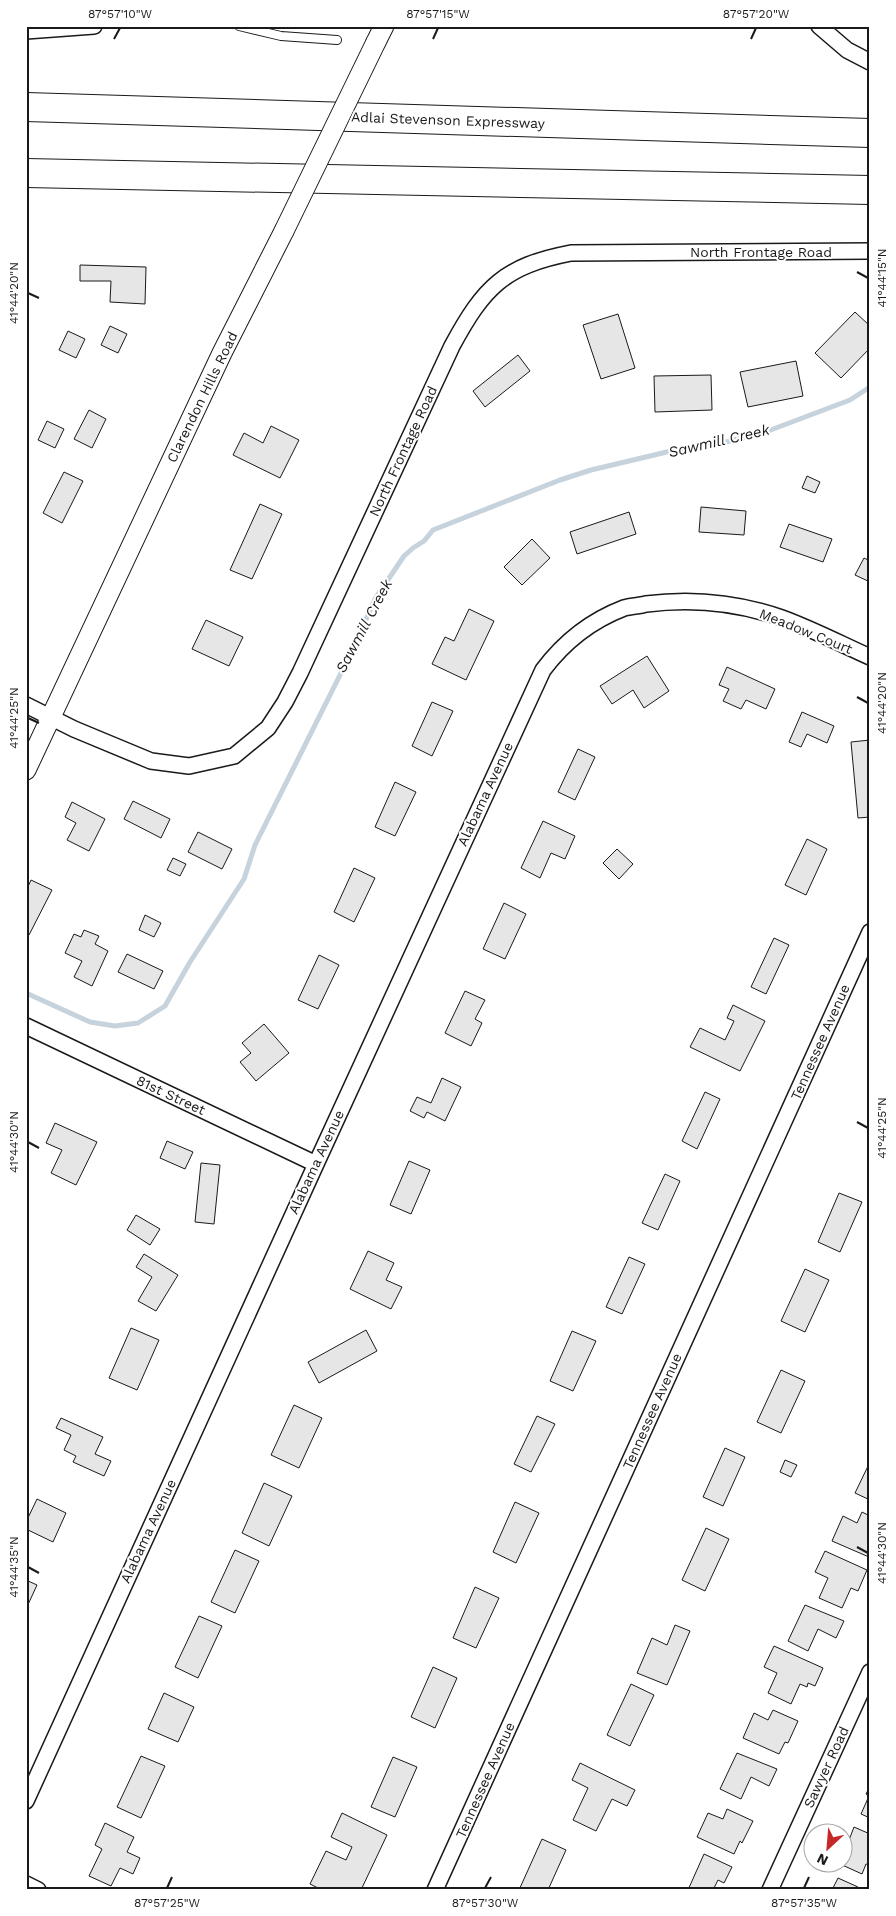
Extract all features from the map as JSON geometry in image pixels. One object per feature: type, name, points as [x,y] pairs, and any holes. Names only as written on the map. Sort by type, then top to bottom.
[{"type":"highway","name":"Adlai Stevenson Expressway","points":[[26,107],[870,133]]},
{"type":"highway","points":[[26,173],[870,190]]},
{"type":"street","points":[[26,31],[94,26]]},
{"type":"street","points":[[819,26],[847,50],[870,62]]},
{"type":"street","name":"Clarendon Hills Road","points":[[26,770],[222,354],[380,34]]},
{"type":"street","name":"North Frontage Road","points":[[26,705],[50,718],[152,761],[189,766],[234,756],[268,728],[286,702],[452,346],[477,305],[492,288],[507,275],[527,264],[571,253],[870,251]]},
{"type":"street","name":"Meadow Court","points":[[595,622],[625,608],[659,603],[703,602],[735,606],[783,619],[870,657]]},
{"type":"street","name":"Alabama Avenue","points":[[26,1800],[536,682],[556,653],[574,636],[595,622]]},
{"type":"street","name":"Tennessee Avenue","points":[[435,1890],[870,932]]},
{"type":"street","name":"81st Street","points":[[26,1026],[316,1164]]},
{"type":"street","name":"Sawyer Road","points":[[770,1890],[870,1672]]},
{"type":"street","points":[[26,1884],[38,1890]]},
{"type":"lane","points":[[239,26],[281,36],[337,40]]},
{"type":"building","points":[[80,265],[146,267],[145,304],[110,302],[111,281],[80,281]]},
{"type":"building","points":[[855,312],[870,326],[870,348],[841,378],[815,353]]},
{"type":"building","points":[[618,314],[635,368],[601,379],[583,325]]},
{"type":"building","points":[[110,326],[127,334],[118,353],[101,345]]},
{"type":"building","points":[[68,331],[85,339],[76,358],[59,350]]},
{"type":"building","points":[[518,355],[530,371],[485,407],[473,391]]},
{"type":"building","points":[[796,361],[803,396],[748,407],[740,372]]},
{"type":"building","points":[[711,375],[712,410],[655,412],[654,376]]},
{"type":"building","points":[[89,410],[106,419],[92,448],[74,439]]},
{"type":"building","points":[[47,421],[64,429],[55,448],[38,440]]},
{"type":"building","points":[[271,426],[299,440],[280,478],[233,455],[244,433],[263,443]]},
{"type":"building","points":[[64,472],[83,481],[62,523],[43,513]]},
{"type":"building","points":[[807,476],[820,482],[815,493],[802,488]]},
{"type":"building","points":[[260,504],[282,514],[252,579],[230,570]]},
{"type":"building","points":[[701,507],[746,511],[744,535],[699,532]]},
{"type":"building","points":[[629,512],[636,534],[577,554],[570,532]]},
{"type":"building","points":[[789,524],[832,539],[823,562],[780,547]]},
{"type":"building","points":[[532,539],[550,558],[522,585],[504,567]]},
{"type":"building","points":[[864,558],[870,561],[870,582],[855,575]]},
{"type":"building","points":[[469,609],[494,621],[466,680],[432,664],[445,637],[454,641]]},
{"type":"building","points":[[206,620],[243,637],[229,666],[192,649]]},
{"type":"building","points":[[647,656],[669,691],[644,708],[633,690],[612,704],[600,686]]},
{"type":"building","points":[[727,667],[775,689],[766,709],[746,700],[741,709],[723,701],[729,689],[719,685]]},
{"type":"building","points":[[432,702],[453,711],[432,756],[412,746]]},
{"type":"building","points":[[802,712],[834,726],[827,743],[807,734],[801,747],[789,742]]},
{"type":"building","points":[[870,740],[870,817],[858,818],[851,742]]},
{"type":"building","points":[[578,749],[595,757],[575,800],[558,792]]},
{"type":"building","points":[[395,782],[416,792],[395,836],[375,827]]},
{"type":"building","points":[[133,801],[170,819],[161,838],[124,819]]},
{"type":"building","points":[[72,802],[105,819],[89,851],[67,840],[76,823],[65,817]]},
{"type":"building","points":[[543,821],[575,836],[565,859],[551,853],[540,878],[521,868]]},
{"type":"building","points":[[198,832],[232,849],[222,869],[188,852]]},
{"type":"building","points":[[807,839],[827,849],[806,895],[785,885]]},
{"type":"building","points":[[617,849],[633,864],[619,879],[603,863]]},
{"type":"building","points":[[173,858],[186,864],[180,876],[167,870]]},
{"type":"building","points":[[354,868],[375,878],[354,922],[334,912]]},
{"type":"building","points":[[31,880],[52,890],[29,935],[26,934],[26,891]]},
{"type":"building","points":[[504,903],[526,914],[505,959],[483,949]]},
{"type":"building","points":[[145,915],[161,923],[154,937],[139,930]]},
{"type":"building","points":[[84,930],[99,936],[95,944],[108,951],[92,986],[74,977],[82,961],[65,953],[74,934],[81,937]]},
{"type":"building","points":[[774,938],[789,945],[766,994],[751,987]]},
{"type":"building","points":[[127,954],[163,971],[154,989],[118,972]]},
{"type":"building","points":[[319,955],[339,965],[318,1009],[298,1000]]},
{"type":"building","points":[[465,991],[485,1000],[475,1019],[482,1023],[471,1046],[445,1033]]},
{"type":"building","points":[[733,1005],[765,1021],[740,1071],[690,1047],[700,1028],[725,1040],[734,1021],[727,1018]]},
{"type":"building","points":[[264,1024],[289,1053],[256,1081],[240,1062],[251,1053],[242,1043]]},
{"type":"building","points":[[442,1078],[461,1087],[445,1121],[427,1112],[424,1118],[410,1111],[417,1097],[431,1103]]},
{"type":"building","points":[[705,1092],[720,1099],[697,1149],[682,1141]]},
{"type":"building","points":[[55,1123],[97,1142],[76,1185],[51,1173],[62,1150],[46,1143]]},
{"type":"building","points":[[167,1141],[193,1152],[185,1169],[160,1158]]},
{"type":"building","points":[[409,1161],[430,1170],[411,1214],[390,1205]]},
{"type":"building","points":[[201,1163],[220,1165],[214,1224],[195,1222]]},
{"type":"building","points":[[665,1174],[680,1181],[658,1230],[642,1223]]},
{"type":"building","points":[[839,1193],[862,1202],[840,1252],[818,1242]]},
{"type":"building","points":[[136,1215],[160,1229],[150,1245],[127,1230]]},
{"type":"building","points":[[368,1251],[394,1263],[386,1280],[402,1287],[391,1309],[350,1289]]},
{"type":"building","points":[[144,1254],[178,1275],[156,1311],[138,1301],[152,1277],[136,1267]]},
{"type":"building","points":[[629,1257],[645,1264],[622,1314],[606,1307]]},
{"type":"building","points":[[805,1269],[829,1280],[805,1332],[781,1321]]},
{"type":"building","points":[[131,1328],[159,1340],[137,1390],[109,1378]]},
{"type":"building","points":[[366,1330],[377,1351],[319,1383],[308,1362]]},
{"type":"building","points":[[572,1331],[596,1341],[573,1391],[550,1381]]},
{"type":"building","points":[[781,1370],[805,1381],[781,1433],[757,1422]]},
{"type":"building","points":[[294,1405],[322,1418],[299,1468],[271,1455]]},
{"type":"building","points":[[537,1416],[555,1424],[531,1472],[514,1464]]},
{"type":"building","points":[[61,1418],[103,1437],[95,1454],[111,1461],[104,1476],[73,1462],[76,1456],[64,1450],[71,1435],[56,1428]]},
{"type":"building","points":[[725,1448],[745,1457],[723,1506],[703,1497]]},
{"type":"building","points":[[785,1460],[797,1465],[791,1477],[780,1472]]},
{"type":"building","points":[[870,1462],[870,1500],[855,1493]]},
{"type":"building","points":[[264,1483],[292,1496],[269,1546],[242,1533]]},
{"type":"building","points":[[37,1499],[66,1513],[53,1542],[26,1529],[26,1522]]},
{"type":"building","points":[[515,1502],[539,1513],[516,1563],[493,1552]]},
{"type":"building","points":[[862,1512],[870,1516],[869,1557],[832,1541],[843,1516],[857,1523]]},
{"type":"building","points":[[706,1528],[729,1539],[705,1591],[682,1580]]},
{"type":"building","points":[[235,1550],[259,1561],[235,1613],[211,1602]]},
{"type":"building","points":[[825,1551],[867,1570],[858,1591],[851,1588],[842,1608],[819,1598],[828,1578],[815,1572]]},
{"type":"building","points":[[26,1580],[37,1585],[26,1609]]},
{"type":"building","points":[[475,1587],[499,1598],[476,1648],[453,1638]]},
{"type":"building","points":[[805,1605],[844,1621],[836,1638],[818,1629],[808,1651],[788,1641]]},
{"type":"building","points":[[199,1616],[222,1626],[198,1678],[175,1667]]},
{"type":"building","points":[[675,1625],[690,1631],[667,1685],[637,1673],[652,1638],[667,1645]]},
{"type":"building","points":[[774,1646],[823,1668],[815,1686],[808,1683],[807,1687],[800,1684],[791,1704],[768,1693],[777,1673],[764,1667]]},
{"type":"building","points":[[433,1667],[457,1678],[435,1728],[411,1717]]},
{"type":"building","points":[[631,1684],[654,1695],[630,1746],[607,1735]]},
{"type":"building","points":[[164,1693],[194,1707],[178,1742],[148,1729]]},
{"type":"building","points":[[773,1710],[798,1721],[788,1743],[785,1742],[779,1754],[743,1738],[754,1713],[768,1720]]},
{"type":"building","points":[[737,1753],[777,1769],[769,1786],[751,1777],[741,1799],[720,1789]]},
{"type":"building","points":[[141,1756],[165,1766],[141,1818],[117,1807]]},
{"type":"building","points":[[393,1757],[417,1767],[395,1817],[371,1807]]},
{"type":"building","points":[[580,1763],[635,1790],[627,1806],[612,1799],[596,1831],[573,1820],[588,1788],[572,1780]]},
{"type":"building","points":[[870,1786],[870,1818],[861,1814],[869,1796],[866,1794]]},
{"type":"building","points":[[727,1809],[753,1821],[734,1854],[697,1837],[708,1813],[723,1819]]},
{"type":"building","points":[[342,1813],[387,1835],[361,1890],[322,1890],[310,1884],[326,1851],[346,1860],[352,1847],[331,1837]]},
{"type":"building","points":[[105,1823],[134,1837],[127,1852],[140,1858],[133,1874],[120,1868],[111,1886],[89,1876],[102,1849],[95,1845]]},
{"type":"building","points":[[854,1827],[870,1834],[870,1865],[866,1864],[862,1874],[854,1870]]},
{"type":"building","points":[[542,1839],[566,1850],[548,1890],[519,1890]]},
{"type":"building","points":[[704,1854],[732,1867],[724,1883],[718,1880],[713,1890],[688,1890]]},
{"type":"building","points":[[838,1878],[858,1887],[857,1890],[832,1890]]},
{"type":"waterway","name":"Sawmill Creek","points":[[26,993],[90,1022],[115,1026],[138,1023],[165,1006],[190,962],[244,879],[255,845],[353,649],[375,599],[404,556],[424,541],[433,530],[560,480],[591,470],[688,447],[722,443],[768,431],[850,400],[870,387]]}]
